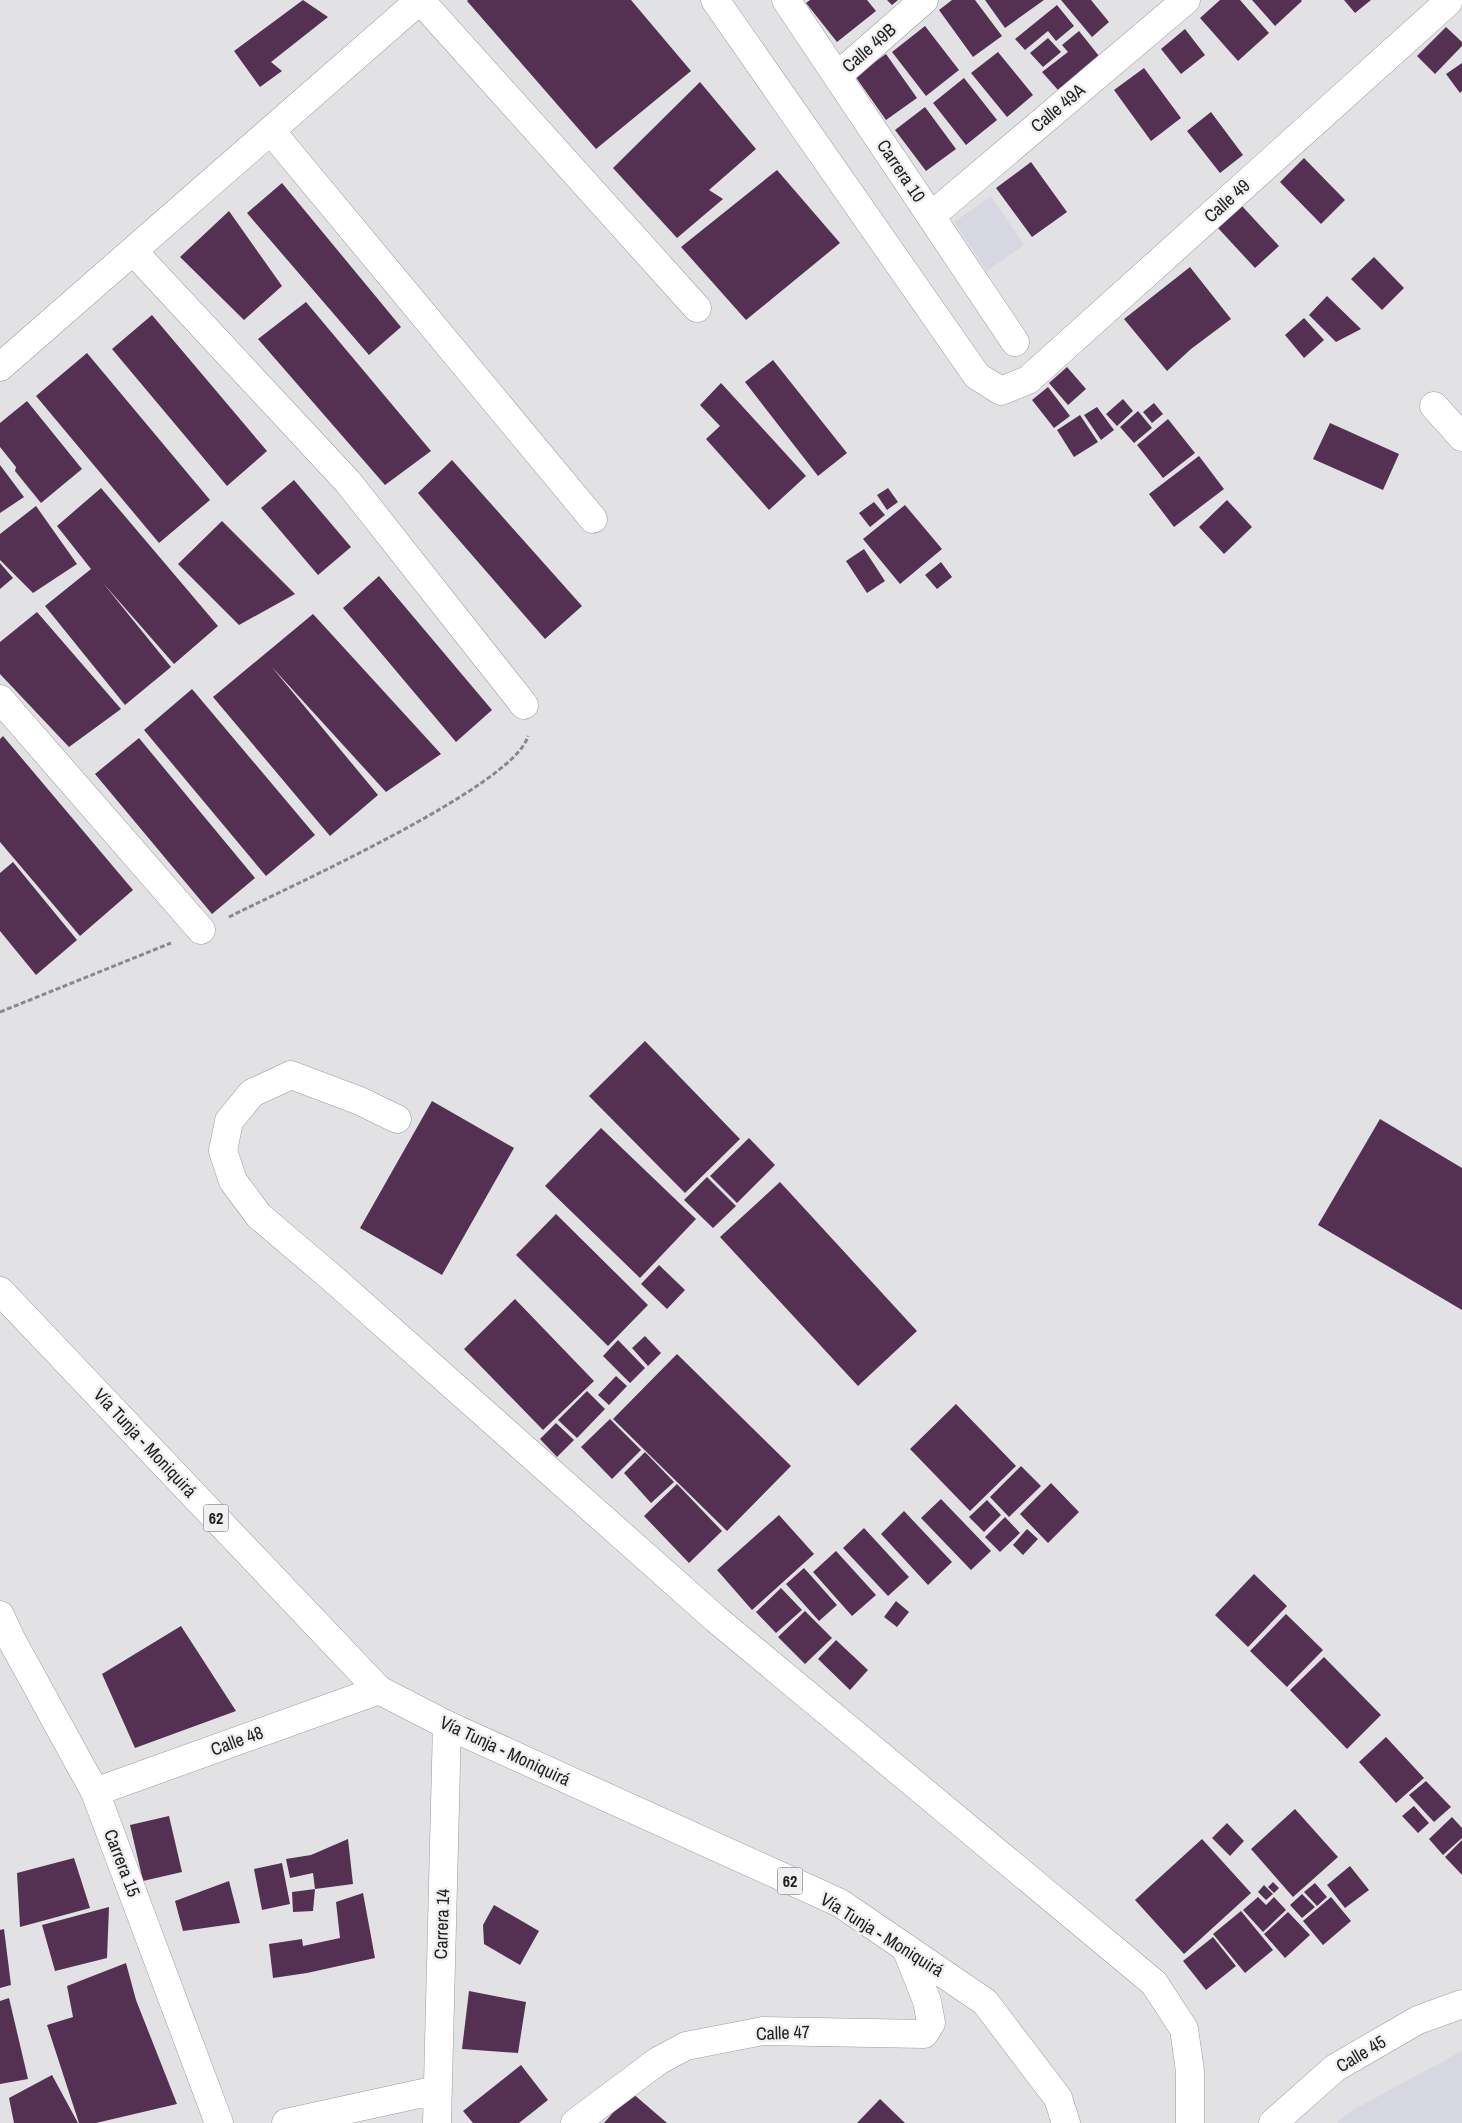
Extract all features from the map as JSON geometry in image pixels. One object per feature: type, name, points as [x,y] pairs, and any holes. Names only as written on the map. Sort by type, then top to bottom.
[{"type":"street","points":[[0,367],[420,0],[697,308]]},
{"type":"street","name":"Calle 49","points":[[715,0],[977,376],[1001,391],[1028,380],[1452,7]]},
{"type":"street","name":"Carrera 10","points":[[786,0],[1015,342]]},
{"type":"street","name":"Calle 49B","points":[[837,76],[924,0]]},
{"type":"street","name":"Calle 49A","points":[[931,216],[1186,0]]},
{"type":"street","points":[[271,131],[594,519]]},
{"type":"street","points":[[133,251],[348,482],[524,705]]},
{"type":"street","points":[[1434,406],[1462,437]]},
{"type":"street","points":[[0,699],[201,930]]},
{"type":"street","points":[[397,1119],[360,1100],[291,1076],[252,1093],[229,1121],[223,1151],[234,1181],[258,1216],[331,1277],[716,1619],[1154,1983],[1184,2029],[1190,2071],[1190,2123]]},
{"type":"street","name":"Vía Tunja - Moniquirá","points":[[0,1291],[379,1690],[447,1725],[840,1904],[985,2002],[1058,2098],[1066,2123]]},
{"type":"street","name":"Carrera 15","points":[[4,1632],[95,1792],[219,2123]]},
{"type":"street","name":"Calle 48","points":[[95,1792],[379,1690]]},
{"type":"street","name":"Carrera 14","points":[[437,2123],[447,1725]]},
{"type":"street","name":"Calle 47","points":[[575,2123],[658,2061],[686,2046],[763,2031],[924,2034],[931,2022],[927,2001],[906,1948]]},
{"type":"street","name":"Calle 45","points":[[1273,2123],[1335,2068],[1418,2020],[1462,2004]]},
{"type":"street","points":[[286,2123],[437,2090]]},
{"type":"path","points":[[0,1012],[201,930],[422,820],[473,790],[516,755],[528,739],[530,725],[524,705]]},
{"type":"shaded area","points":[[991,196],[1024,245],[987,271],[954,222]]},
{"type":"shaded area","points":[[1462,2051],[1462,2123],[1336,2123],[1348,2113]]},
{"type":"building","points":[[303,0],[328,17],[271,62],[282,71],[260,87],[234,51]]},
{"type":"building","points":[[468,0],[631,0],[691,71],[596,149]]},
{"type":"building","points":[[810,0],[867,0],[876,11],[837,42],[806,3]]},
{"type":"building","points":[[887,0],[898,0],[892,5]]},
{"type":"building","points":[[952,0],[975,0],[1002,36],[973,57],[939,10]]},
{"type":"building","points":[[985,0],[1044,0],[1005,28]]},
{"type":"building","points":[[1061,0],[1091,0],[1109,22],[1092,37]]},
{"type":"building","points":[[1220,0],[1240,0],[1269,33],[1238,61],[1200,18]]},
{"type":"building","points":[[1252,0],[1301,0],[1302,1],[1275,26]]},
{"type":"building","points":[[1344,0],[1371,0],[1355,13]]},
{"type":"building","points":[[1057,5],[1074,26],[1056,41],[1048,31],[1025,50],[1015,39]]},
{"type":"building","points":[[925,26],[959,70],[926,96],[892,52]]},
{"type":"building","points":[[1446,27],[1462,42],[1462,46],[1435,74],[1417,56]]},
{"type":"building","points":[[1185,29],[1205,55],[1181,74],[1161,49]]},
{"type":"building","points":[[1079,31],[1099,56],[1058,90],[1042,72],[1068,52],[1062,45]]},
{"type":"building","points":[[1048,38],[1061,52],[1043,67],[1030,53]]},
{"type":"building","points":[[998,52],[1033,95],[1007,117],[971,73]]},
{"type":"building","points":[[886,54],[917,98],[886,120],[855,76]]},
{"type":"building","points":[[1462,63],[1462,91],[1460,93],[1446,74]]},
{"type":"building","points":[[1144,68],[1181,118],[1151,141],[1114,90]]},
{"type":"building","points":[[964,78],[997,120],[966,145],[933,103]]},
{"type":"building","points":[[700,82],[756,149],[709,190],[723,199],[677,238],[613,168]]},
{"type":"building","points":[[925,107],[956,149],[926,171],[895,130]]},
{"type":"building","points":[[1211,112],[1243,155],[1220,173],[1187,131]]},
{"type":"building","points":[[1304,158],[1345,200],[1321,224],[1280,182]]},
{"type":"building","points":[[1031,162],[1067,212],[1032,237],[996,188]]},
{"type":"building","points":[[777,170],[840,243],[746,320],[681,247]]},
{"type":"building","points":[[282,183],[401,327],[369,355],[247,213]]},
{"type":"building","points":[[1242,206],[1279,246],[1255,268],[1218,228]]},
{"type":"building","points":[[229,211],[282,286],[244,320],[180,257]]},
{"type":"building","points":[[1374,257],[1404,288],[1382,310],[1351,279]]},
{"type":"building","points":[[1190,267],[1231,319],[1191,349],[1167,371],[1124,319]]},
{"type":"building","points":[[1327,296],[1361,329],[1336,342],[1309,315]]},
{"type":"building","points":[[306,302],[431,451],[385,485],[258,339]]},
{"type":"building","points":[[152,315],[267,451],[227,486],[112,349]]},
{"type":"building","points":[[1304,318],[1324,340],[1304,358],[1285,335]]},
{"type":"building","points":[[87,353],[210,500],[159,543],[36,396]]},
{"type":"building","points":[[773,360],[847,453],[818,476],[745,382]]},
{"type":"building","points":[[1067,367],[1086,389],[1068,405],[1049,383]]},
{"type":"building","points":[[721,383],[806,476],[769,510],[706,439],[720,426],[700,405]]},
{"type":"building","points":[[1048,387],[1070,416],[1054,428],[1032,400]]},
{"type":"building","points":[[1123,399],[1133,411],[1117,426],[1106,414]]},
{"type":"building","points":[[27,401],[82,469],[41,503],[15,471],[16,467],[0,447],[0,423]]},
{"type":"building","points":[[1154,403],[1163,414],[1152,423],[1143,412]]},
{"type":"building","points":[[1097,407],[1114,430],[1101,440],[1084,415]]},
{"type":"building","points":[[1138,411],[1152,428],[1134,443],[1120,427]]},
{"type":"building","points":[[1080,415],[1098,442],[1074,457],[1057,430]]},
{"type":"building","points":[[1168,419],[1195,453],[1163,478],[1137,445]]},
{"type":"building","points":[[1330,423],[1399,454],[1383,490],[1313,459]]},
{"type":"building","points":[[1199,456],[1224,489],[1174,527],[1149,494]]},
{"type":"building","points":[[452,460],[582,606],[545,639],[418,493]]},
{"type":"building","points":[[0,465],[24,497],[0,513]]},
{"type":"building","points":[[294,480],[351,547],[318,575],[261,508]]},
{"type":"building","points":[[101,488],[218,626],[174,664],[103,583],[171,667],[125,705],[45,606],[91,569],[57,526]]},
{"type":"building","points":[[888,488],[898,502],[887,510],[877,495]]},
{"type":"building","points":[[1227,500],[1252,527],[1224,554],[1199,527]]},
{"type":"building","points":[[874,502],[885,515],[870,527],[859,513]]},
{"type":"building","points":[[905,505],[942,549],[900,584],[863,539]]},
{"type":"building","points":[[36,506],[77,564],[33,593],[0,560],[0,534]]},
{"type":"building","points":[[222,521],[295,594],[239,625],[178,564]]},
{"type":"building","points":[[864,549],[885,581],[867,593],[846,561]]},
{"type":"building","points":[[941,562],[952,577],[937,589],[925,575]]},
{"type":"building","points":[[0,563],[13,578],[0,589]]},
{"type":"building","points":[[379,576],[492,710],[456,742],[343,608]]},
{"type":"building","points":[[37,612],[121,709],[69,747],[0,674],[0,642]]},
{"type":"building","points":[[313,614],[441,754],[386,792],[271,666],[378,795],[330,836],[213,697]]},
{"type":"building","points":[[192,689],[315,835],[266,876],[144,730]]},
{"type":"building","points":[[3,736],[133,890],[80,936],[0,842],[0,739]]},
{"type":"building","points":[[139,738],[255,878],[212,914],[95,774]]},
{"type":"building","points":[[13,862],[77,940],[36,975],[0,931],[0,873]]},
{"type":"building","points":[[645,1041],[740,1139],[685,1193],[589,1096]]},
{"type":"building","points":[[432,1101],[514,1148],[442,1275],[360,1228]]},
{"type":"building","points":[[1380,1119],[1462,1168],[1462,1310],[1318,1225]]},
{"type":"building","points":[[601,1128],[696,1219],[640,1278],[545,1186]]},
{"type":"building","points":[[749,1138],[775,1165],[737,1203],[710,1176]]},
{"type":"building","points":[[707,1177],[736,1206],[713,1228],[684,1200]]},
{"type":"building","points":[[780,1182],[917,1331],[858,1386],[720,1237]]},
{"type":"building","points":[[556,1214],[648,1305],[608,1346],[516,1255]]},
{"type":"building","points":[[659,1265],[685,1290],[667,1309],[641,1284]]},
{"type":"building","points":[[515,1299],[594,1381],[543,1430],[464,1349]]},
{"type":"building","points":[[645,1336],[661,1353],[648,1366],[632,1348]]},
{"type":"building","points":[[618,1340],[645,1368],[630,1383],[603,1356]]},
{"type":"building","points":[[677,1354],[791,1466],[727,1531],[613,1419]]},
{"type":"building","points":[[616,1376],[627,1386],[609,1405],[598,1395]]},
{"type":"building","points":[[587,1391],[605,1409],[577,1438],[558,1420]]},
{"type":"building","points":[[956,1404],[1016,1466],[970,1511],[910,1449]]},
{"type":"building","points":[[610,1419],[641,1450],[612,1479],[581,1447]]},
{"type":"building","points":[[556,1423],[574,1440],[557,1457],[540,1439]]},
{"type":"building","points":[[645,1452],[674,1482],[651,1503],[624,1473]]},
{"type":"building","points":[[1021,1466],[1041,1486],[1009,1517],[990,1497]]},
{"type":"building","points":[[1051,1483],[1079,1512],[1048,1543],[1020,1514]]},
{"type":"building","points":[[677,1484],[722,1531],[689,1563],[644,1516]]},
{"type":"building","points":[[941,1499],[991,1551],[971,1570],[921,1518]]},
{"type":"building","points":[[987,1500],[1001,1515],[984,1532],[969,1517]]},
{"type":"building","points":[[904,1511],[952,1562],[928,1585],[881,1534]]},
{"type":"building","points":[[779,1515],[814,1554],[752,1610],[717,1570]]},
{"type":"building","points":[[1005,1517],[1020,1533],[1000,1552],[985,1537]]},
{"type":"building","points":[[864,1528],[909,1577],[888,1596],[843,1548]]},
{"type":"building","points":[[1027,1529],[1038,1539],[1023,1555],[1013,1545]]},
{"type":"building","points":[[836,1551],[876,1595],[852,1616],[813,1572]]},
{"type":"building","points":[[804,1568],[837,1605],[819,1621],[786,1584]]},
{"type":"building","points":[[1254,1574],[1287,1606],[1248,1647],[1215,1615]]},
{"type":"building","points":[[781,1588],[802,1610],[776,1633],[756,1612]]},
{"type":"building","points":[[896,1601],[909,1612],[897,1627],[884,1617]]},
{"type":"building","points":[[805,1611],[832,1638],[805,1664],[778,1637]]},
{"type":"building","points":[[1286,1614],[1323,1650],[1287,1687],[1250,1651]]},
{"type":"building","points":[[181,1626],[236,1711],[135,1748],[102,1674]]},
{"type":"building","points":[[836,1640],[868,1670],[850,1690],[818,1659]]},
{"type":"building","points":[[1324,1657],[1381,1715],[1347,1749],[1290,1690]]},
{"type":"building","points":[[1386,1737],[1424,1778],[1396,1803],[1359,1762]]},
{"type":"building","points":[[1426,1781],[1451,1807],[1434,1822],[1409,1795]]},
{"type":"building","points":[[1414,1806],[1429,1823],[1418,1833],[1402,1816]]},
{"type":"building","points":[[1295,1809],[1338,1857],[1293,1897],[1251,1849]]},
{"type":"building","points":[[169,1816],[182,1872],[143,1881],[130,1825]]},
{"type":"building","points":[[1452,1817],[1462,1828],[1462,1838],[1443,1855],[1429,1839]]},
{"type":"building","points":[[1227,1823],[1244,1841],[1230,1856],[1212,1838]]},
{"type":"building","points":[[348,1839],[353,1884],[315,1889],[313,1873],[290,1878],[286,1859],[311,1855]]},
{"type":"building","points":[[1202,1839],[1251,1893],[1184,1954],[1135,1900]]},
{"type":"building","points":[[1462,1840],[1462,1875],[1445,1857]]},
{"type":"building","points":[[74,1858],[90,1908],[20,1927],[17,1873]]},
{"type":"building","points":[[282,1863],[290,1904],[262,1910],[254,1869]]},
{"type":"building","points":[[1350,1866],[1369,1890],[1345,1908],[1327,1885]]},
{"type":"building","points":[[229,1881],[240,1923],[183,1931],[175,1901]]},
{"type":"building","points":[[1273,1882],[1279,1888],[1274,1893],[1268,1887]]},
{"type":"building","points":[[1315,1883],[1327,1897],[1317,1906],[1304,1892]]},
{"type":"building","points":[[1264,1885],[1273,1894],[1266,1900],[1258,1892]]},
{"type":"building","points":[[315,1889],[313,1911],[293,1912],[292,1892]]},
{"type":"building","points":[[363,1893],[375,1958],[307,1973],[273,1978],[269,1944],[302,1939],[303,1946],[340,1938],[336,1902]]},
{"type":"building","points":[[1302,1894],[1315,1907],[1302,1918],[1290,1905]]},
{"type":"building","points":[[1258,1897],[1266,1905],[1274,1897],[1286,1910],[1263,1932],[1243,1910]]},
{"type":"building","points":[[1331,1897],[1351,1921],[1323,1945],[1303,1921]]},
{"type":"building","points":[[494,1905],[539,1931],[520,1965],[484,1944],[483,1925]]},
{"type":"building","points":[[109,1907],[107,1958],[55,1971],[42,1925]]},
{"type":"building","points":[[1241,1911],[1273,1950],[1245,1973],[1213,1934]]},
{"type":"building","points":[[1288,1912],[1310,1935],[1285,1958],[1264,1934]]},
{"type":"building","points":[[4,1929],[11,1985],[0,1988],[0,1930]]},
{"type":"building","points":[[1213,1937],[1236,1966],[1206,1990],[1183,1961]]},
{"type":"building","points":[[126,1963],[136,2000],[177,2104],[96,2123],[79,2123],[47,2025],[73,2017],[67,1986]]},
{"type":"building","points":[[469,1991],[526,2002],[518,2053],[462,2049]]},
{"type":"building","points":[[9,1998],[28,2079],[0,2084],[0,2001]]},
{"type":"building","points":[[521,2065],[548,2100],[519,2123],[473,2123],[463,2111]]},
{"type":"building","points":[[52,2075],[78,2123],[14,2123],[9,2098]]},
{"type":"building","points":[[631,2092],[667,2123],[604,2123]]},
{"type":"building","points":[[880,2099],[905,2123],[857,2123]]}]
